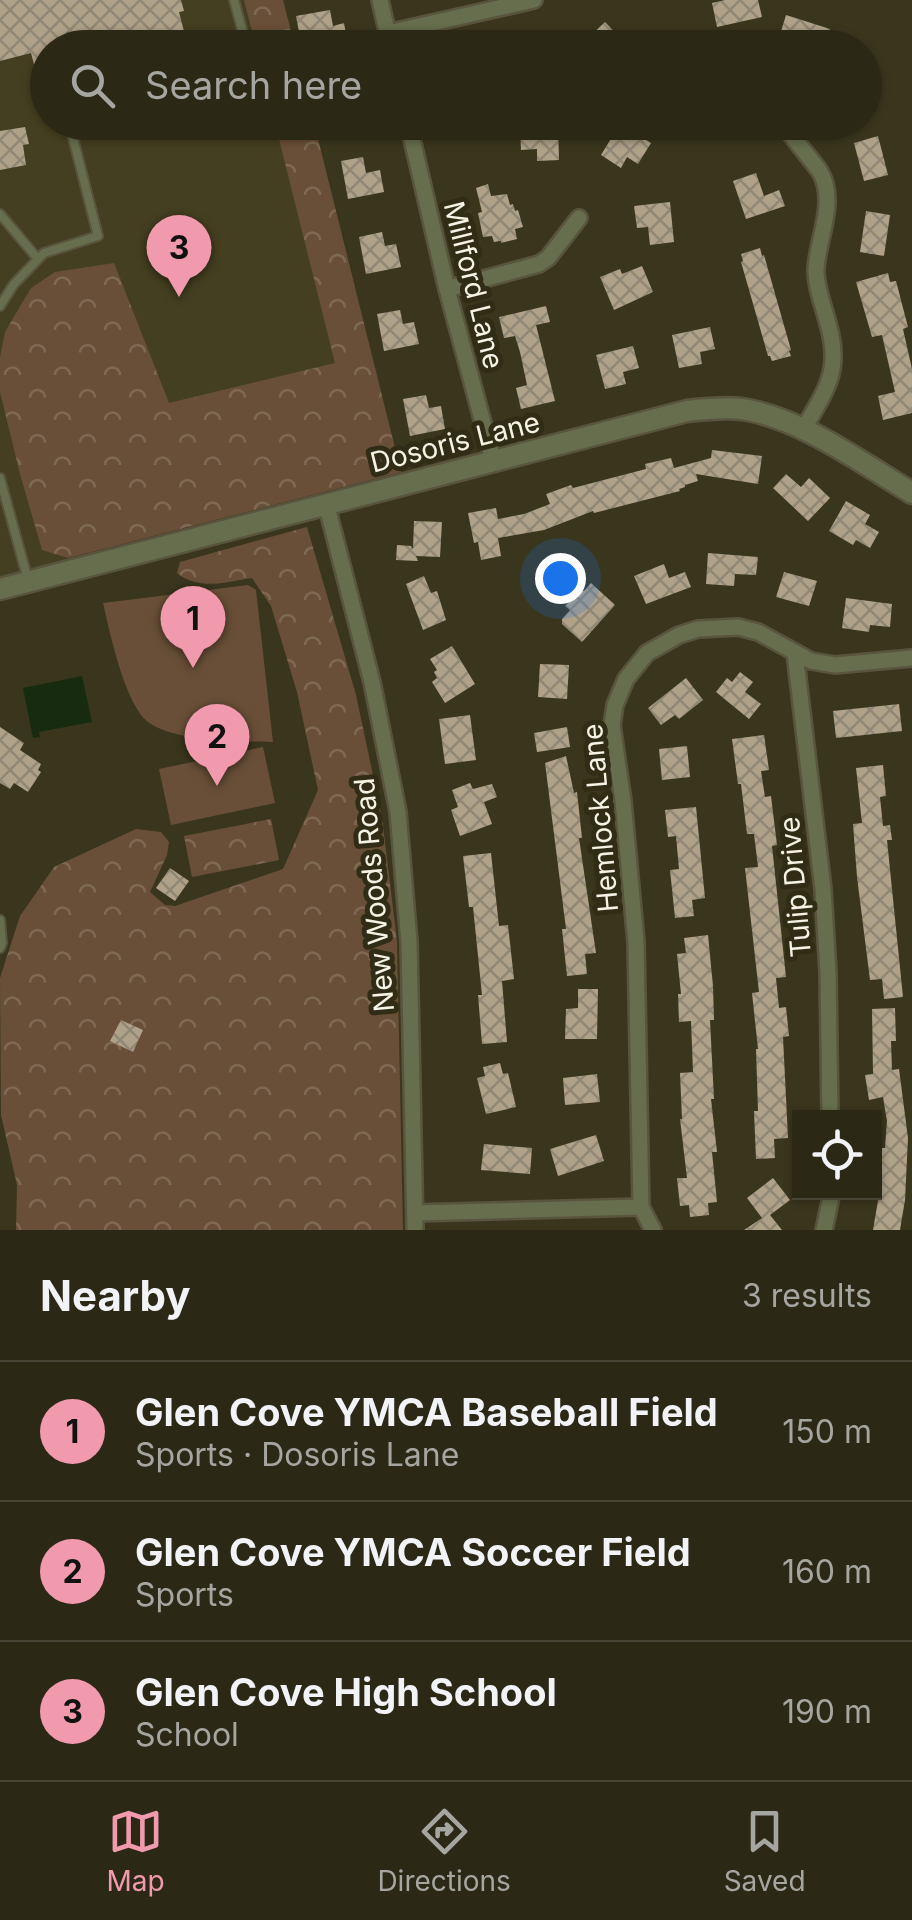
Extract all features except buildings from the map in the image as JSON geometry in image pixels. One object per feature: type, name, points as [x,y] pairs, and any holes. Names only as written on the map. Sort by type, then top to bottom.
[{"type":"street","points":[[380,0],[387,30]]},
{"type":"street","points":[[425,30],[534,0]]},
{"type":"street","name":"Millford Lane","points":[[412,140],[447,289],[494,460]]},
{"type":"street","points":[[795,140],[819,170],[827,191],[816,272],[832,336],[833,360],[829,383],[803,430]]},
{"type":"street","points":[[447,289],[539,264],[579,218]]},
{"type":"street","name":"Dosoris Lane","points":[[0,589],[687,411],[742,409],[776,418],[912,493]]},
{"type":"street","name":"New Woods Road","points":[[326,503],[372,682],[398,812],[409,942],[415,1230]]},
{"type":"street","name":"Hemlock Lane","points":[[641,1208],[636,942],[612,726],[615,705],[626,679],[647,653],[679,634],[698,629],[738,627],[764,635],[811,661],[835,665],[912,658]]},
{"type":"street","name":"Tulip Drive","points":[[795,653],[823,889],[830,1110]]},
{"type":"street","points":[[824,1230],[830,1200]]},
{"type":"street","points":[[415,1212],[641,1208],[653,1230]]},
{"type":"lane","points":[[234,0],[242,30]]},
{"type":"lane","points":[[0,306],[14,284],[48,250],[98,236],[74,140]]},
{"type":"lane","points":[[0,214],[38,259]]},
{"type":"lane","points":[[0,478],[28,582]]},
{"type":"lane","points":[[0,920],[0,948]]},
{"type":"shaded area","points":[[0,0],[283,0],[291,30],[30,30],[30,140],[318,140],[401,472],[0,576]]},
{"type":"shaded area","points":[[82,676],[92,722],[39,732],[40,737],[33,738],[23,688]]},
{"type":"green space","points":[[244,0],[283,0],[291,30],[252,30]]},
{"type":"green space","points":[[279,140],[318,140],[401,472],[68,558],[42,550],[0,392],[0,357],[5,332],[31,288],[55,272],[114,263],[169,403],[335,363]]},
{"type":"green space","points":[[307,527],[356,695],[382,818],[397,941],[403,1230],[16,1230],[17,1185],[1,1115],[0,978],[20,916],[54,867],[136,829],[161,832],[169,842],[150,892],[165,905],[175,906],[283,869],[318,790],[297,692],[271,606],[252,578],[204,584],[177,573],[180,562]]},
{"type":"green space","points":[[248,585],[256,590],[273,742],[193,737],[151,724],[126,686],[103,603]]},
{"type":"green space","points":[[263,747],[275,803],[171,825],[159,769]]},
{"type":"green space","points":[[271,819],[279,860],[192,877],[184,836]]},
{"type":"place","name":"Glen Cove High School","points":[[179,297]]},
{"type":"place","name":"Glen Cove YMCA Baseball Field","points":[[193,668]]},
{"type":"place","name":"Glen Cove YMCA Soccer Field","points":[[217,786]]}]
